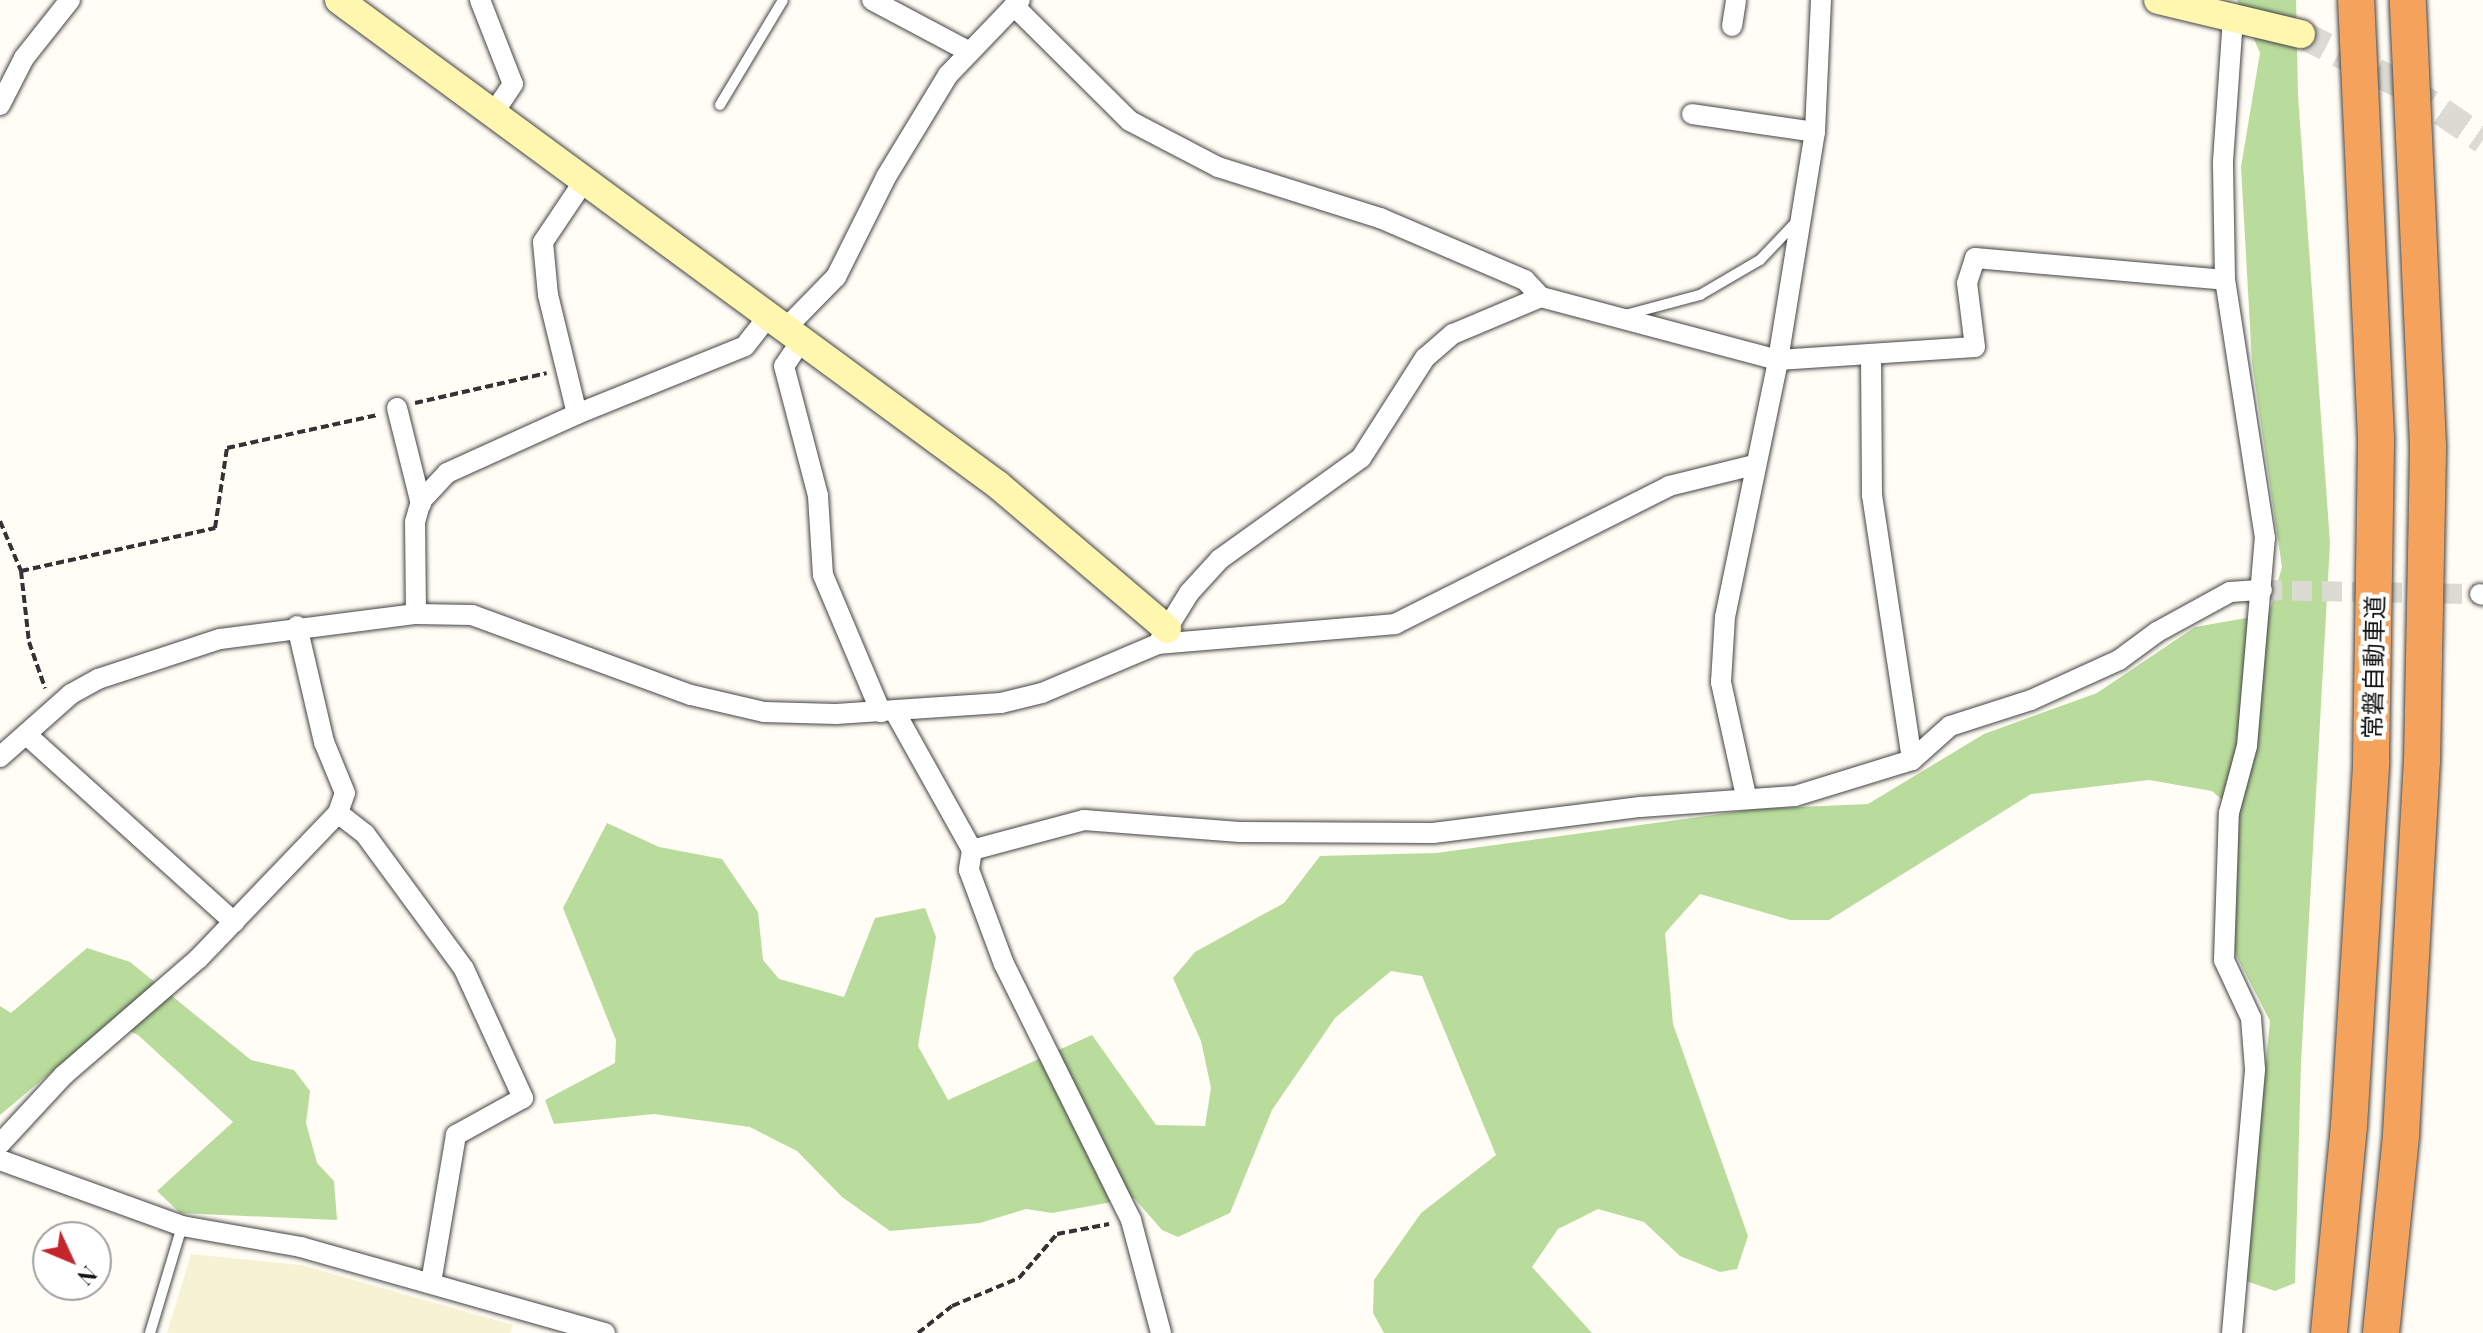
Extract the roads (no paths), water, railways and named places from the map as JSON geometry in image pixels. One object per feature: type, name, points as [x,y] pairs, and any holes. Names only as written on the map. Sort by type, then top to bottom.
[{"type":"highway","name":"常磐自動車道","points":[[2329,1333],[2351,1111],[2371,762],[2376,438],[2356,0]]},
{"type":"highway","points":[[2381,1333],[2401,1135],[2423,746],[2428,446],[2408,0]]},
{"type":"street","points":[[0,105],[24,58],[70,0]]},
{"type":"street","points":[[339,0],[1030,510],[1162,636]]},
{"type":"street","points":[[480,0],[513,84],[493,114]]},
{"type":"street","points":[[872,0],[968,51]]},
{"type":"street","points":[[1732,26],[1736,0]]},
{"type":"street","points":[[1746,796],[1721,682],[1725,617],[1778,360],[1815,132],[1821,0]]},
{"type":"street","points":[[2158,0],[2301,34]]},
{"type":"street","points":[[416,614],[415,522],[421,504],[447,473],[577,414],[785,329],[836,277],[886,177],[968,51],[1017,3],[1130,121],[1218,167],[1380,218],[1525,280],[1541,297],[1778,360],[1975,347],[1967,283],[1975,258],[2225,280]]},
{"type":"street","points":[[2232,1333],[2255,1069],[2251,1018],[2224,960],[2229,813],[2247,746],[2265,538],[2225,280],[2223,161],[2233,17]]},
{"type":"street","points":[[1692,114],[1815,132]]},
{"type":"street","points":[[577,414],[565,369],[543,242],[584,181]]},
{"type":"street","points":[[1162,636],[1189,593],[1220,559],[1361,458],[1425,358],[1453,334],[1541,297]]},
{"type":"street","points":[[785,329],[784,366],[818,496],[823,575],[888,712],[972,850],[969,870],[1004,964],[1131,1220],[1161,1333]]},
{"type":"street","points":[[1871,354],[1872,495],[1912,760]]},
{"type":"street","points":[[397,408],[421,504]]},
{"type":"street","points":[[0,757],[28,736],[59,706],[98,679],[220,639],[297,626],[416,614],[472,615],[691,695],[764,712],[888,712],[1001,703],[1042,693],[1162,636],[1395,624],[1669,486],[1754,465]]},
{"type":"street","points":[[972,850],[1084,820],[1240,832],[1433,833],[1746,796],[1795,796],[1912,760],[1950,726],[2031,700],[2119,660],[2157,632],[2230,592],[2262,590]]},
{"type":"street","points":[[0,1144],[64,1075],[143,1010],[234,922],[338,813],[345,793],[324,742],[297,626]]},
{"type":"street","points":[[28,736],[234,922]]},
{"type":"street","points":[[338,813],[365,834],[464,969],[523,1098],[456,1135],[431,1283]]},
{"type":"street","points":[[0,1160],[182,1226],[301,1247],[605,1333]]},
{"type":"lane","points":[[720,105],[783,0]]},
{"type":"lane","points":[[1613,318],[1700,295],[1760,260],[1801,217]]},
{"type":"lane","points":[[150,1333],[182,1226]]},
{"type":"tunnel","points":[[2301,34],[2407,88],[2483,140]]},
{"type":"tunnel","points":[[2262,590],[2480,594]]}]
